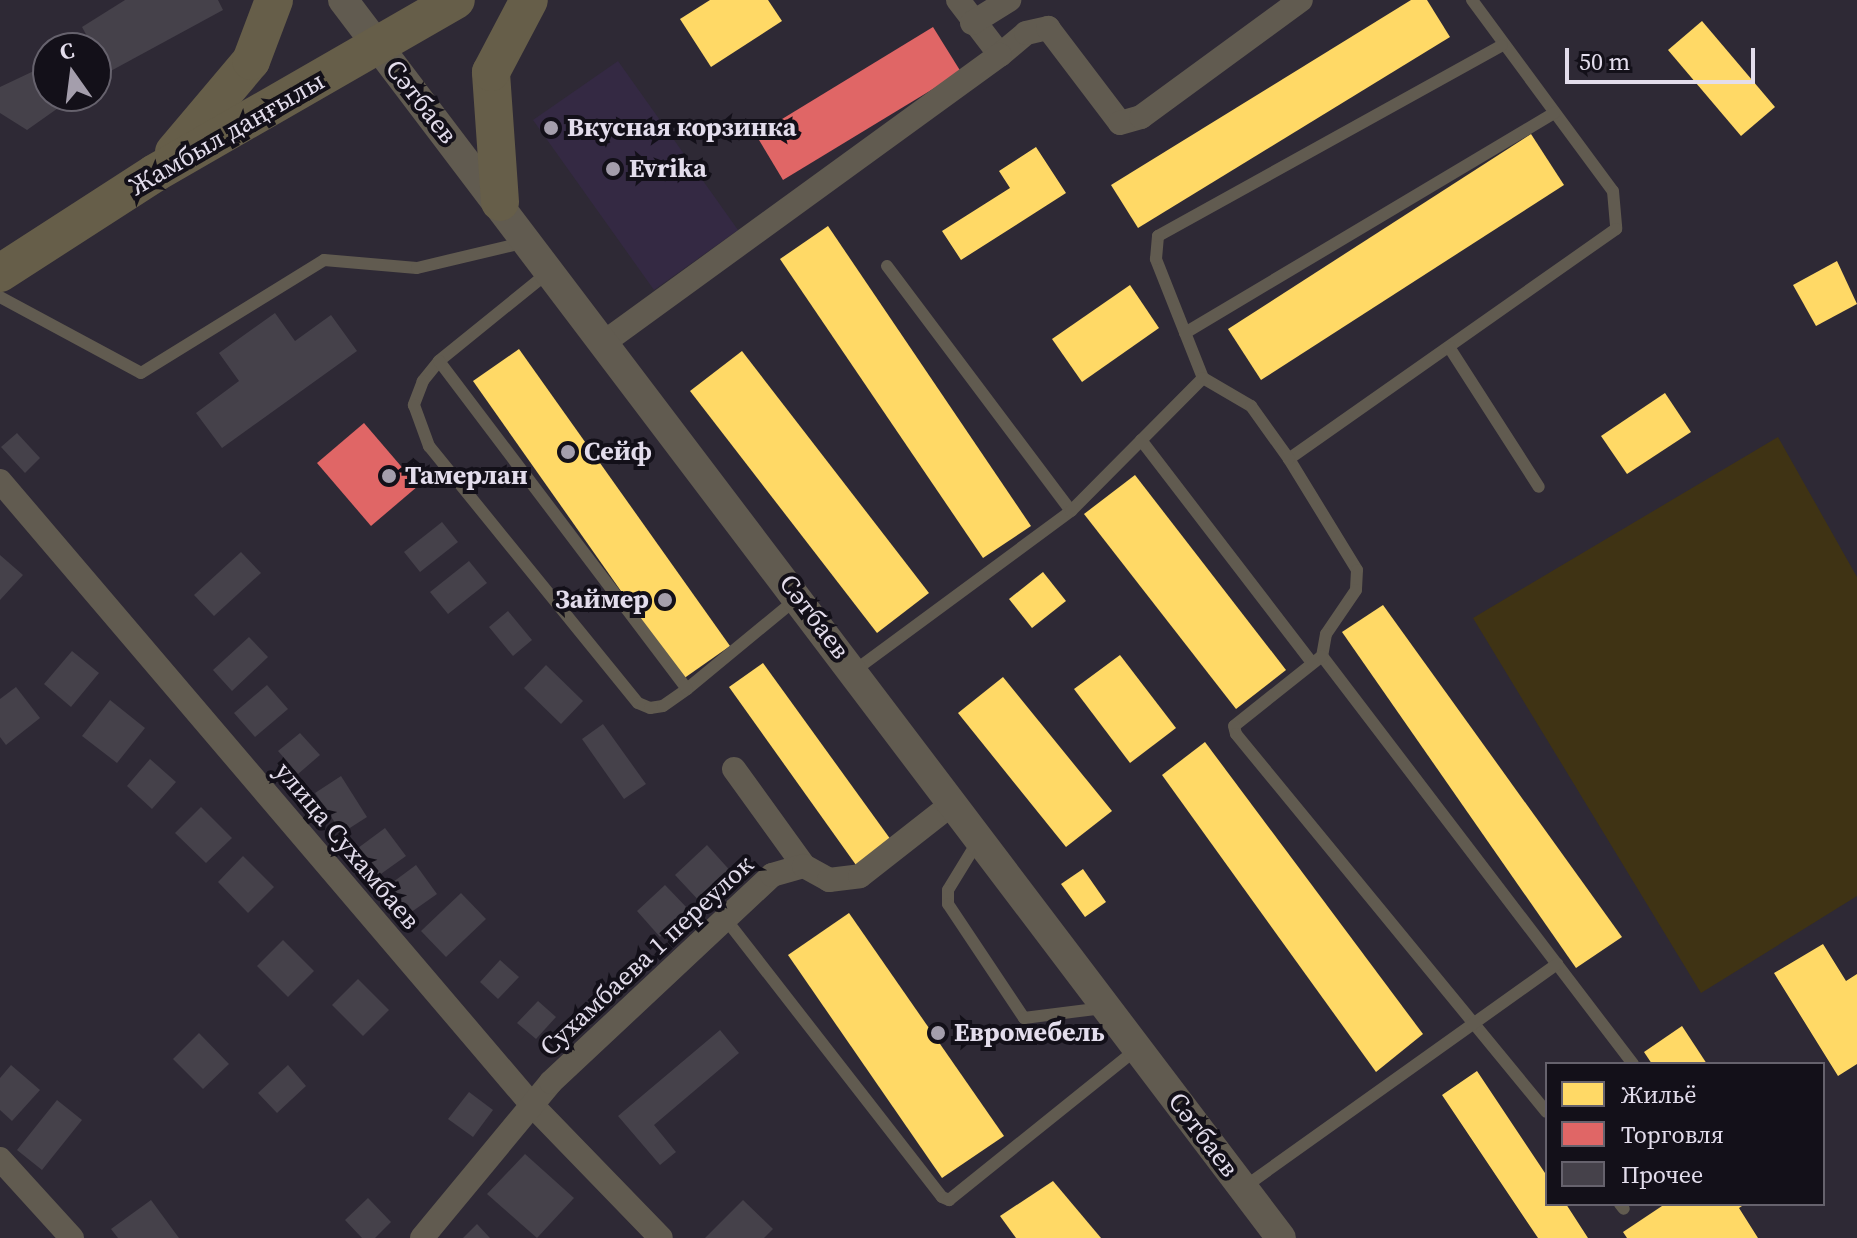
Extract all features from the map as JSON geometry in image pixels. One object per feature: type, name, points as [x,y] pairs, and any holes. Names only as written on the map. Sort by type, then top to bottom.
[{"type":"main road","points":[[155,173],[251,61],[274,0]]},
{"type":"main road","name":"Жамбыл даңғылы","points":[[0,273],[155,173],[456,0]]},
{"type":"main road","points":[[500,202],[491,72],[529,0]]},
{"type":"street","name":"Сәтбаев","points":[[343,0],[606,341],[1281,1238]]},
{"type":"street","points":[[958,0],[972,23],[1000,55]]},
{"type":"street","points":[[972,23],[1009,0]]},
{"type":"street","points":[[606,341],[1026,33],[1048,28],[1120,123],[1141,117],[1301,0]]},
{"type":"street","name":"улица Сухамбаев","points":[[0,481],[532,1105],[661,1238]]},
{"type":"street","points":[[734,769],[804,866],[829,880],[860,876],[953,803]]},
{"type":"street","name":"Сухамбаева 1 переулок","points":[[422,1238],[532,1105],[724,917],[772,875],[804,866]]},
{"type":"street","points":[[0,1159],[72,1238]]},
{"type":"lane","points":[[1289,459],[1616,229],[1613,191],[1502,45],[1472,0]]},
{"type":"lane","points":[[1502,45],[1158,236],[1156,259],[1203,378],[1251,406],[1289,459],[1357,570],[1356,590],[1326,634],[1317,659],[1234,726],[1236,734],[1545,1109]]},
{"type":"lane","points":[[1185,333],[1554,113]]},
{"type":"lane","points":[[0,297],[141,373],[324,260],[417,268],[529,241]]},
{"type":"lane","points":[[887,266],[1071,511]]},
{"type":"lane","points":[[552,270],[439,361],[423,381],[414,405],[429,446],[638,703],[663,706],[798,597]]},
{"type":"lane","points":[[1449,347],[1539,487]]},
{"type":"lane","points":[[439,361],[687,689]]},
{"type":"lane","points":[[854,671],[1071,511],[1203,378]]},
{"type":"lane","points":[[1141,440],[1317,659],[1631,1062]]},
{"type":"lane","points":[[980,838],[948,890],[948,904],[1024,1018],[1107,1008]]},
{"type":"lane","points":[[724,917],[942,1197],[949,1200],[1138,1048]]},
{"type":"lane","points":[[1243,1188],[1557,964]]},
{"type":"shaded area","points":[[618,61],[738,230],[654,290],[533,120]]},
{"type":"shaded area","points":[[1778,437],[1857,577],[1857,896],[1701,993],[1473,618]]},
{"type":"building: Жильё","points":[[710,0],[768,0],[782,21],[711,67],[680,19]]},
{"type":"building: Жильё","points":[[1411,0],[1427,0],[1450,37],[1138,228],[1111,185]]},
{"type":"building: Жильё","points":[[1702,21],[1775,107],[1741,136],[1668,50]]},
{"type":"building: Жильё","points":[[1531,134],[1564,185],[1261,380],[1228,329]]},
{"type":"building: Жильё","points":[[1036,147],[1066,193],[961,260],[942,231],[1010,188],[999,171]]},
{"type":"building: Жильё","points":[[828,226],[1031,526],[983,558],[780,259]]},
{"type":"building: Жильё","points":[[1837,261],[1857,304],[1816,326],[1793,285]]},
{"type":"building: Жильё","points":[[1130,285],[1159,328],[1082,382],[1052,339]]},
{"type":"building: Жильё","points":[[519,349],[730,646],[683,679],[473,381]]},
{"type":"building: Жильё","points":[[742,351],[929,593],[877,633],[690,391]]},
{"type":"building: Жильё","points":[[1665,393],[1691,432],[1627,474],[1601,436]]},
{"type":"building: Жильё","points":[[1135,475],[1286,670],[1236,709],[1084,514]]},
{"type":"building: Жильё","points":[[1043,572],[1066,601],[1032,628],[1009,599]]},
{"type":"building: Жильё","points":[[1383,605],[1622,937],[1576,968],[1342,632]]},
{"type":"building: Жильё","points":[[1120,655],[1176,728],[1130,763],[1074,689]]},
{"type":"building: Жильё","points":[[763,663],[891,840],[856,865],[729,687]]},
{"type":"building: Жильё","points":[[1003,677],[1112,811],[1066,847],[958,713]]},
{"type":"building: Жильё","points":[[1205,742],[1423,1034],[1376,1072],[1162,775]]},
{"type":"building: Жильё","points":[[1083,869],[1106,902],[1085,917],[1061,884]]},
{"type":"building: Жильё","points":[[849,913],[1004,1136],[942,1178],[788,955]]},
{"type":"building: Жильё","points":[[1823,944],[1846,981],[1857,974],[1857,1064],[1838,1076],[1774,973]]},
{"type":"building: Жильё","points":[[1682,1026],[1706,1062],[1651,1062],[1644,1052]]},
{"type":"building: Жильё","points":[[1477,1071],[1545,1173],[1545,1206],[1567,1206],[1588,1238],[1538,1238],[1442,1095]]},
{"type":"building: Жильё","points":[[1053,1181],[1101,1238],[1016,1238],[1000,1216]]},
{"type":"building: Жильё","points":[[1662,1206],[1742,1206],[1739,1208],[1758,1238],[1627,1238],[1623,1232]]},
{"type":"building: Торговля","points":[[933,27],[961,72],[783,180],[756,135]]},
{"type":"building: Торговля","points":[[364,423],[418,486],[371,526],[317,463]]},
{"type":"building: Прочее","points":[[125,0],[218,0],[223,10],[112,70],[112,32],[85,32],[82,27]]},
{"type":"building: Прочее","points":[[32,72],[32,112],[52,112],[27,130],[0,113],[0,87]]},
{"type":"building: Прочее","points":[[275,313],[295,341],[331,315],[357,351],[222,448],[196,413],[239,381],[219,353]]},
{"type":"building: Прочее","points":[[17,433],[40,458],[25,473],[1,447]]},
{"type":"building: Прочее","points":[[442,522],[458,542],[420,572],[404,552]]},
{"type":"building: Прочее","points":[[241,552],[261,573],[214,616],[194,595]]},
{"type":"building: Прочее","points":[[0,555],[23,575],[0,600]]},
{"type":"building: Прочее","points":[[469,561],[487,583],[448,614],[430,592]]},
{"type":"building: Прочее","points":[[508,611],[532,640],[513,656],[489,627]]},
{"type":"building: Прочее","points":[[249,637],[268,657],[232,691],[213,670]]},
{"type":"building: Прочее","points":[[72,651],[99,673],[71,707],[44,684]]},
{"type":"building: Прочее","points":[[546,665],[583,701],[561,724],[524,688]]},
{"type":"building: Прочее","points":[[267,685],[288,709],[255,737],[234,713]]},
{"type":"building: Прочее","points":[[16,687],[40,718],[6,745],[0,737],[0,699]]},
{"type":"building: Прочее","points":[[110,700],[145,728],[117,763],[82,736]]},
{"type":"building: Прочее","points":[[603,724],[646,784],[624,799],[582,739]]},
{"type":"building: Прочее","points":[[300,733],[320,755],[298,774],[278,751]]},
{"type":"building: Прочее","points":[[150,759],[176,782],[152,809],[127,786]]},
{"type":"building: Прочее","points":[[341,776],[367,817],[342,833],[315,793]]},
{"type":"building: Прочее","points":[[201,807],[232,838],[206,863],[175,833]]},
{"type":"building: Прочее","points":[[385,828],[406,856],[378,876],[358,848]]},
{"type":"building: Прочее","points":[[707,845],[734,875],[702,904],[675,875]]},
{"type":"building: Прочее","points":[[243,856],[274,887],[248,913],[218,882]]},
{"type":"building: Прочее","points":[[416,865],[437,894],[410,913],[389,885]]},
{"type":"building: Прочее","points":[[665,885],[689,910],[660,937],[637,911]]},
{"type":"building: Прочее","points":[[461,893],[486,919],[446,957],[421,931]]},
{"type":"building: Прочее","points":[[283,940],[314,971],[288,997],[257,966]]},
{"type":"building: Прочее","points":[[500,960],[519,977],[498,999],[480,982]]},
{"type":"building: Прочее","points":[[358,979],[389,1010],[363,1036],[332,1005]]},
{"type":"building: Прочее","points":[[538,1001],[556,1017],[536,1039],[517,1023]]},
{"type":"building: Прочее","points":[[720,1030],[739,1053],[654,1125],[676,1152],[660,1165],[618,1116]]},
{"type":"building: Прочее","points":[[199,1033],[229,1064],[203,1089],[173,1059]]},
{"type":"building: Прочее","points":[[11,1065],[40,1090],[12,1121],[0,1110],[0,1078]]},
{"type":"building: Прочее","points":[[288,1065],[306,1086],[277,1113],[258,1093]]},
{"type":"building: Прочее","points":[[469,1092],[493,1110],[473,1137],[448,1119]]},
{"type":"building: Прочее","points":[[57,1100],[82,1120],[42,1170],[17,1150]]},
{"type":"building: Прочее","points":[[525,1154],[574,1198],[537,1238],[487,1194]]},
{"type":"building: Прочее","points":[[368,1198],[391,1222],[375,1238],[362,1238],[345,1220]]},
{"type":"building: Прочее","points":[[151,1200],[179,1238],[118,1238],[111,1229]]},
{"type":"building: Прочее","points":[[743,1200],[773,1229],[764,1238],[705,1238]]},
{"type":"building: Прочее","points":[[477,1224],[490,1238],[463,1238]]},
{"type":"place","name":"Вкусная корзинка","points":[[551,128]]},
{"type":"place","name":"Evrika","points":[[613,169]]},
{"type":"place","name":"Сейф","points":[[568,452]]},
{"type":"place","name":"Тамерлан","points":[[389,476]]},
{"type":"place","name":"Займер","points":[[665,600]]},
{"type":"place","name":"Евромебель","points":[[938,1033]]}]
